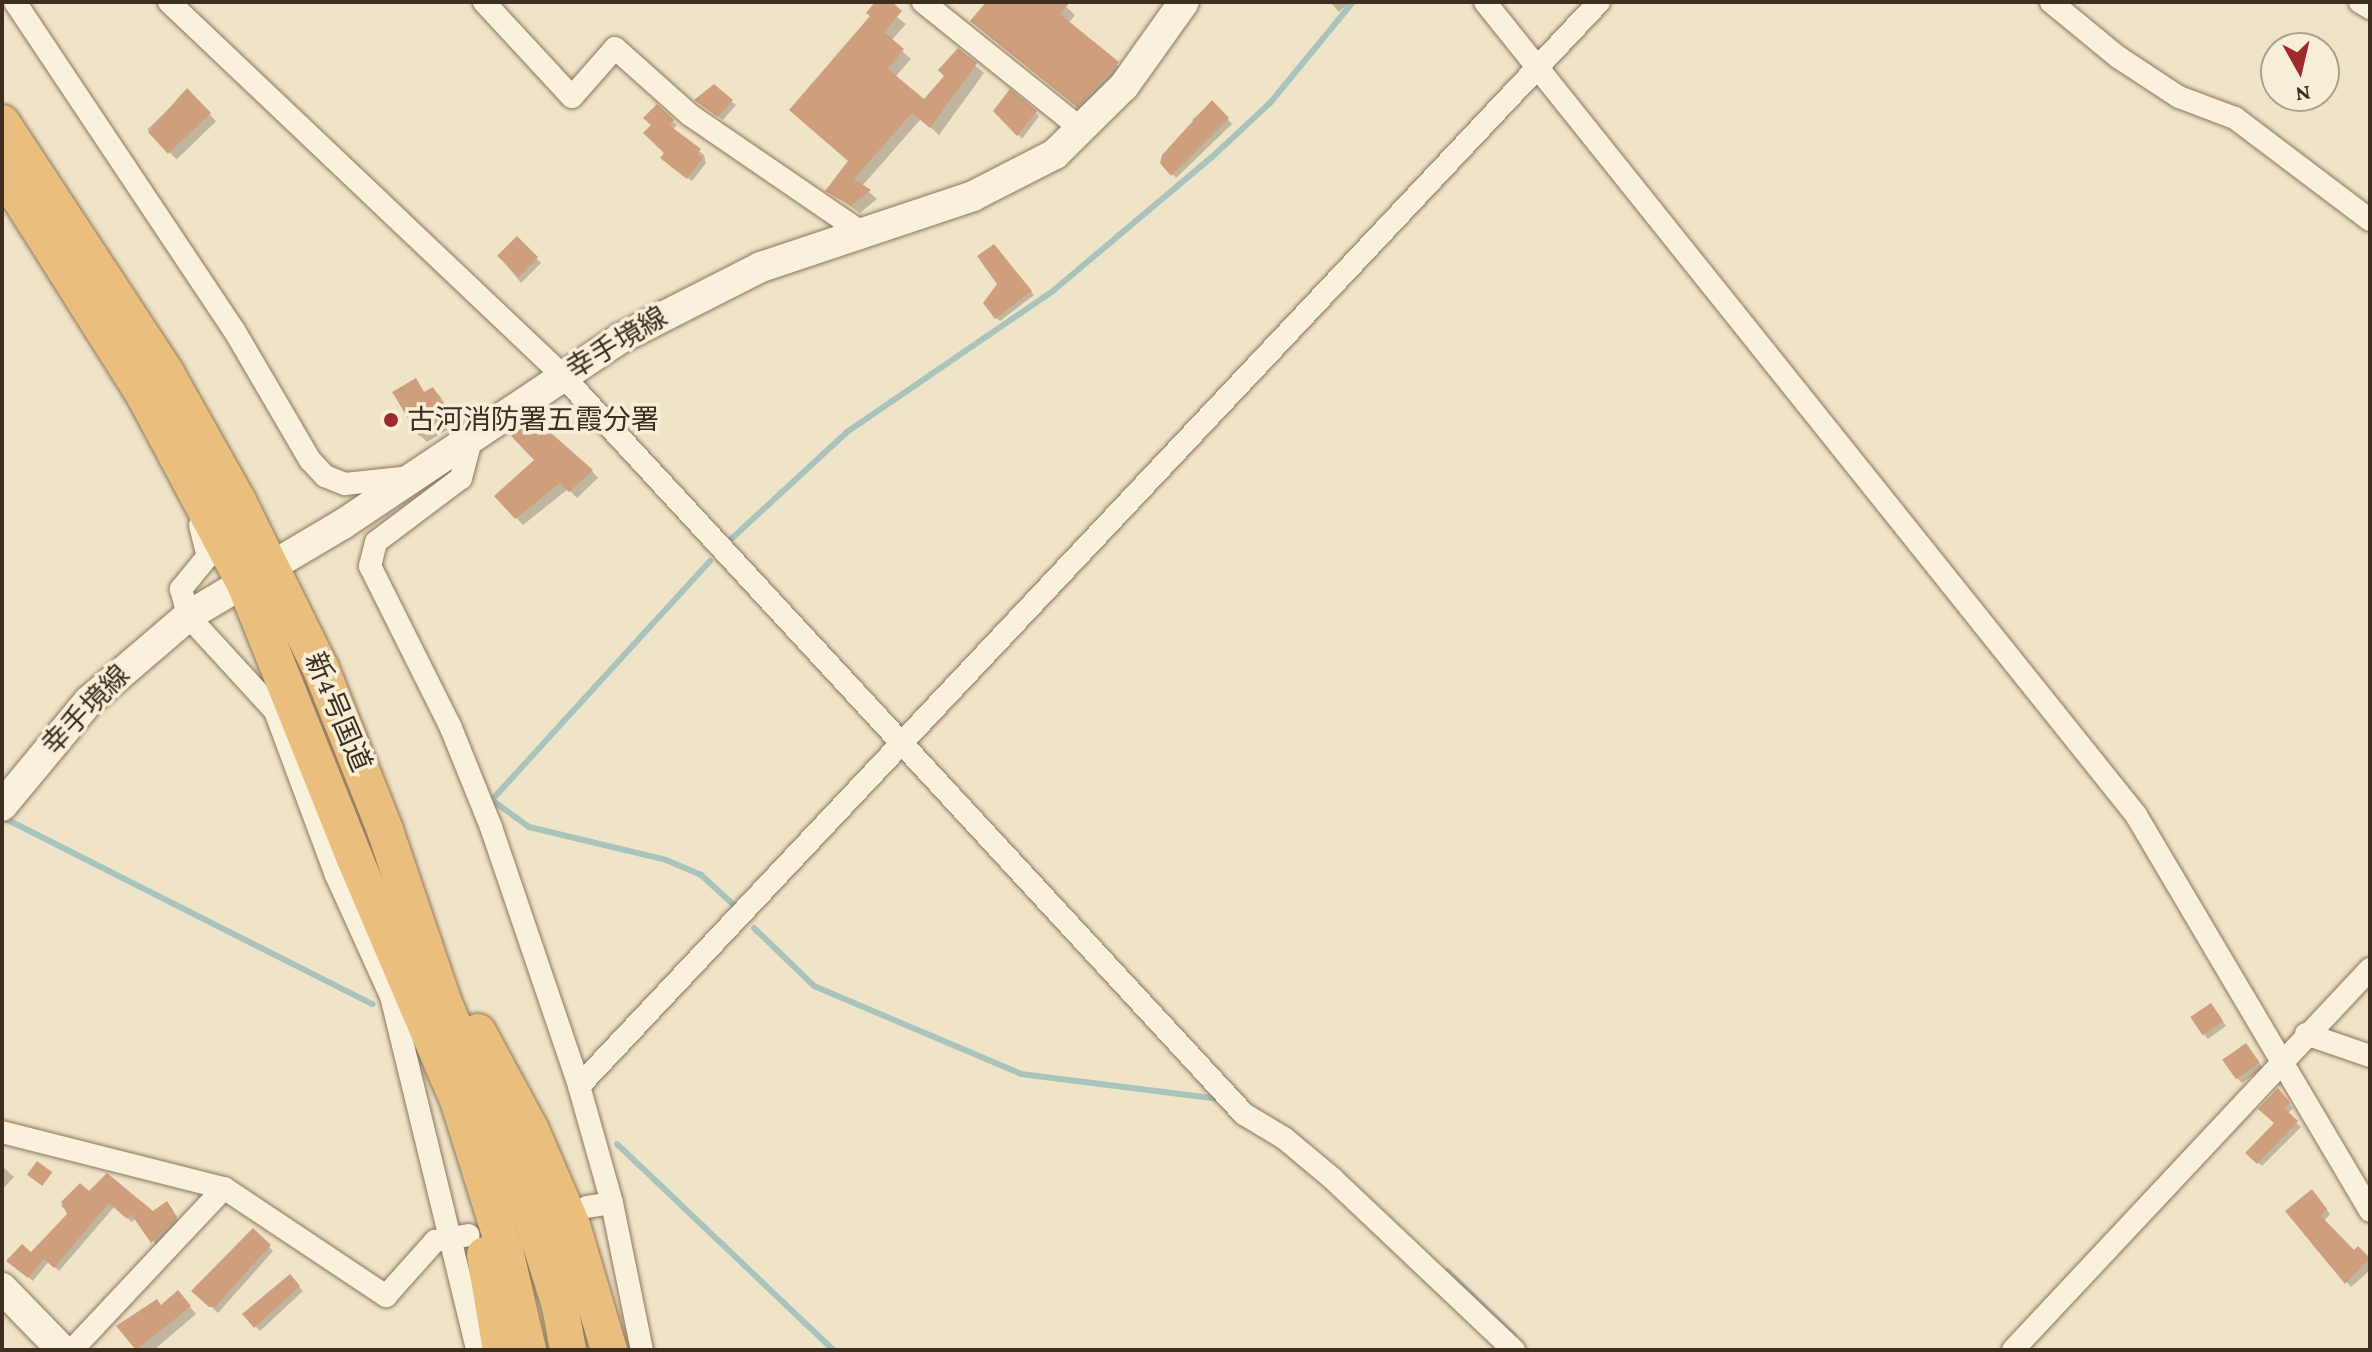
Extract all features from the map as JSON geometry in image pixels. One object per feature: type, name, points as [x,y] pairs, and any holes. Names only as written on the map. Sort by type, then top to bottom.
[{"type":"highway","name":"新4号国道","points":[[2,123],[166,373],[258,576],[482,1170],[528,1350]]},
{"type":"highway","name":"新4号国道","points":[[2,170],[258,576],[350,738],[461,1044],[524,1191],[560,1306],[568,1350]]},
{"type":"highway","points":[[414,915],[531,1130],[572,1225],[609,1350]]},
{"type":"highway","points":[[417,1003],[430,1068],[466,1174],[501,1350]]},
{"type":"main road","name":"幸手境線","points":[[3,805],[89,701],[188,616],[258,576],[415,476],[473,433],[562,375],[719,285],[1011,179],[1083,130],[1151,51],[1184,2]]},
{"type":"main road","points":[[2,1288],[62,1350]]},
{"type":"street","points":[[15,2],[234,330],[310,460],[325,476],[345,484],[415,476]]},
{"type":"street","points":[[169,2],[562,375],[1244,1114],[1284,1138],[1333,1179],[1514,1350]]},
{"type":"street","points":[[484,2],[572,97],[615,48],[690,115],[861,232]]},
{"type":"street","points":[[923,2],[1083,130]]},
{"type":"street","points":[[1485,2],[2136,815],[2370,1211]]},
{"type":"street","points":[[579,1086],[1599,2]]},
{"type":"street","points":[[2051,2],[2118,57],[2179,97],[2235,118],[2370,220]]},
{"type":"street","points":[[2360,2],[2370,8]]},
{"type":"street","points":[[2,204],[84,329],[207,540],[208,556],[181,589],[188,616],[275,711],[336,875],[391,996],[458,1237],[477,1350]]},
{"type":"street","points":[[473,433],[461,478],[376,542],[370,566],[451,728],[491,827],[579,1086],[612,1203],[642,1350]]},
{"type":"street","points":[[2013,1350],[2370,969]]},
{"type":"street","points":[[2306,1034],[2370,1056]]},
{"type":"street","points":[[2,1132],[224,1188],[386,1296],[435,1241],[458,1237]]},
{"type":"street","points":[[72,1350],[224,1188]]},
{"type":"street","points":[[587,1207],[612,1203]]},
{"type":"building","points":[[875,2],[892,2],[902,11],[884,32],[904,49],[888,69],[924,99],[944,76],[938,70],[958,48],[977,63],[930,128],[912,113],[854,179],[871,190],[851,206],[825,191],[848,161],[789,110],[870,16],[866,13]]},
{"type":"building","points":[[986,2],[1070,2],[1060,14],[1119,62],[1077,107],[970,21]]},
{"type":"building","points":[[714,84],[733,100],[718,117],[694,100]]},
{"type":"building","points":[[187,88],[211,113],[168,154],[148,132]]},
{"type":"building","points":[[1010,89],[1037,111],[1017,136],[993,111]]},
{"type":"building","points":[[1212,100],[1229,118],[1171,176],[1160,163],[1162,155]]},
{"type":"building","points":[[657,104],[674,120],[669,125],[701,149],[697,154],[703,158],[687,179],[660,158],[664,153],[643,133],[651,125],[643,118]]},
{"type":"building","points":[[517,236],[538,257],[518,277],[497,256]]},
{"type":"building","points":[[994,244],[1032,291],[995,319],[983,303],[997,284],[977,256]]},
{"type":"building","points":[[416,378],[424,392],[433,387],[451,417],[419,436],[392,392]]},
{"type":"building","points":[[534,418],[593,470],[569,492],[560,483],[515,519],[494,496],[534,460],[511,436]]},
{"type":"building","points":[[2211,1003],[2223,1021],[2203,1035],[2190,1017]]},
{"type":"building","points":[[2246,1043],[2260,1063],[2236,1079],[2222,1060]]},
{"type":"building","points":[[2278,1088],[2290,1103],[2284,1108],[2298,1121],[2257,1164],[2245,1153],[2274,1123],[2258,1109]]},
{"type":"building","points":[[37,1161],[52,1172],[42,1186],[27,1175]]},
{"type":"building","points":[[107,1173],[153,1211],[167,1201],[177,1217],[151,1243],[131,1214],[127,1219],[109,1203],[54,1268],[44,1259],[28,1278],[6,1261],[22,1244],[31,1252],[67,1214],[61,1202],[80,1183],[89,1191]]},
{"type":"building","points":[[2312,1189],[2327,1209],[2321,1216],[2354,1250],[2358,1246],[2370,1258],[2345,1284],[2285,1211]]},
{"type":"building","points":[[253,1228],[271,1245],[215,1307],[209,1307],[191,1291]]},
{"type":"building","points":[[290,1274],[300,1286],[254,1328],[242,1314]]},
{"type":"building","points":[[178,1290],[191,1306],[136,1350],[116,1326],[157,1299],[161,1305]]},
{"type":"waterway","points":[[729,541],[847,432],[1054,290],[1212,157],[1270,103],[1353,2]]},
{"type":"waterway","points":[[710,561],[492,800],[529,827],[666,860],[701,875],[735,906]]},
{"type":"waterway","points":[[2,817],[373,1004]]},
{"type":"waterway","points":[[754,928],[814,986],[1021,1074],[1219,1099]]},
{"type":"waterway","points":[[617,1144],[833,1350]]},
{"type":"waterway","points":[[1447,1271],[1514,1336]]},
{"type":"place","name":"古河消防署五霞分署","points":[[391,420]]}]
